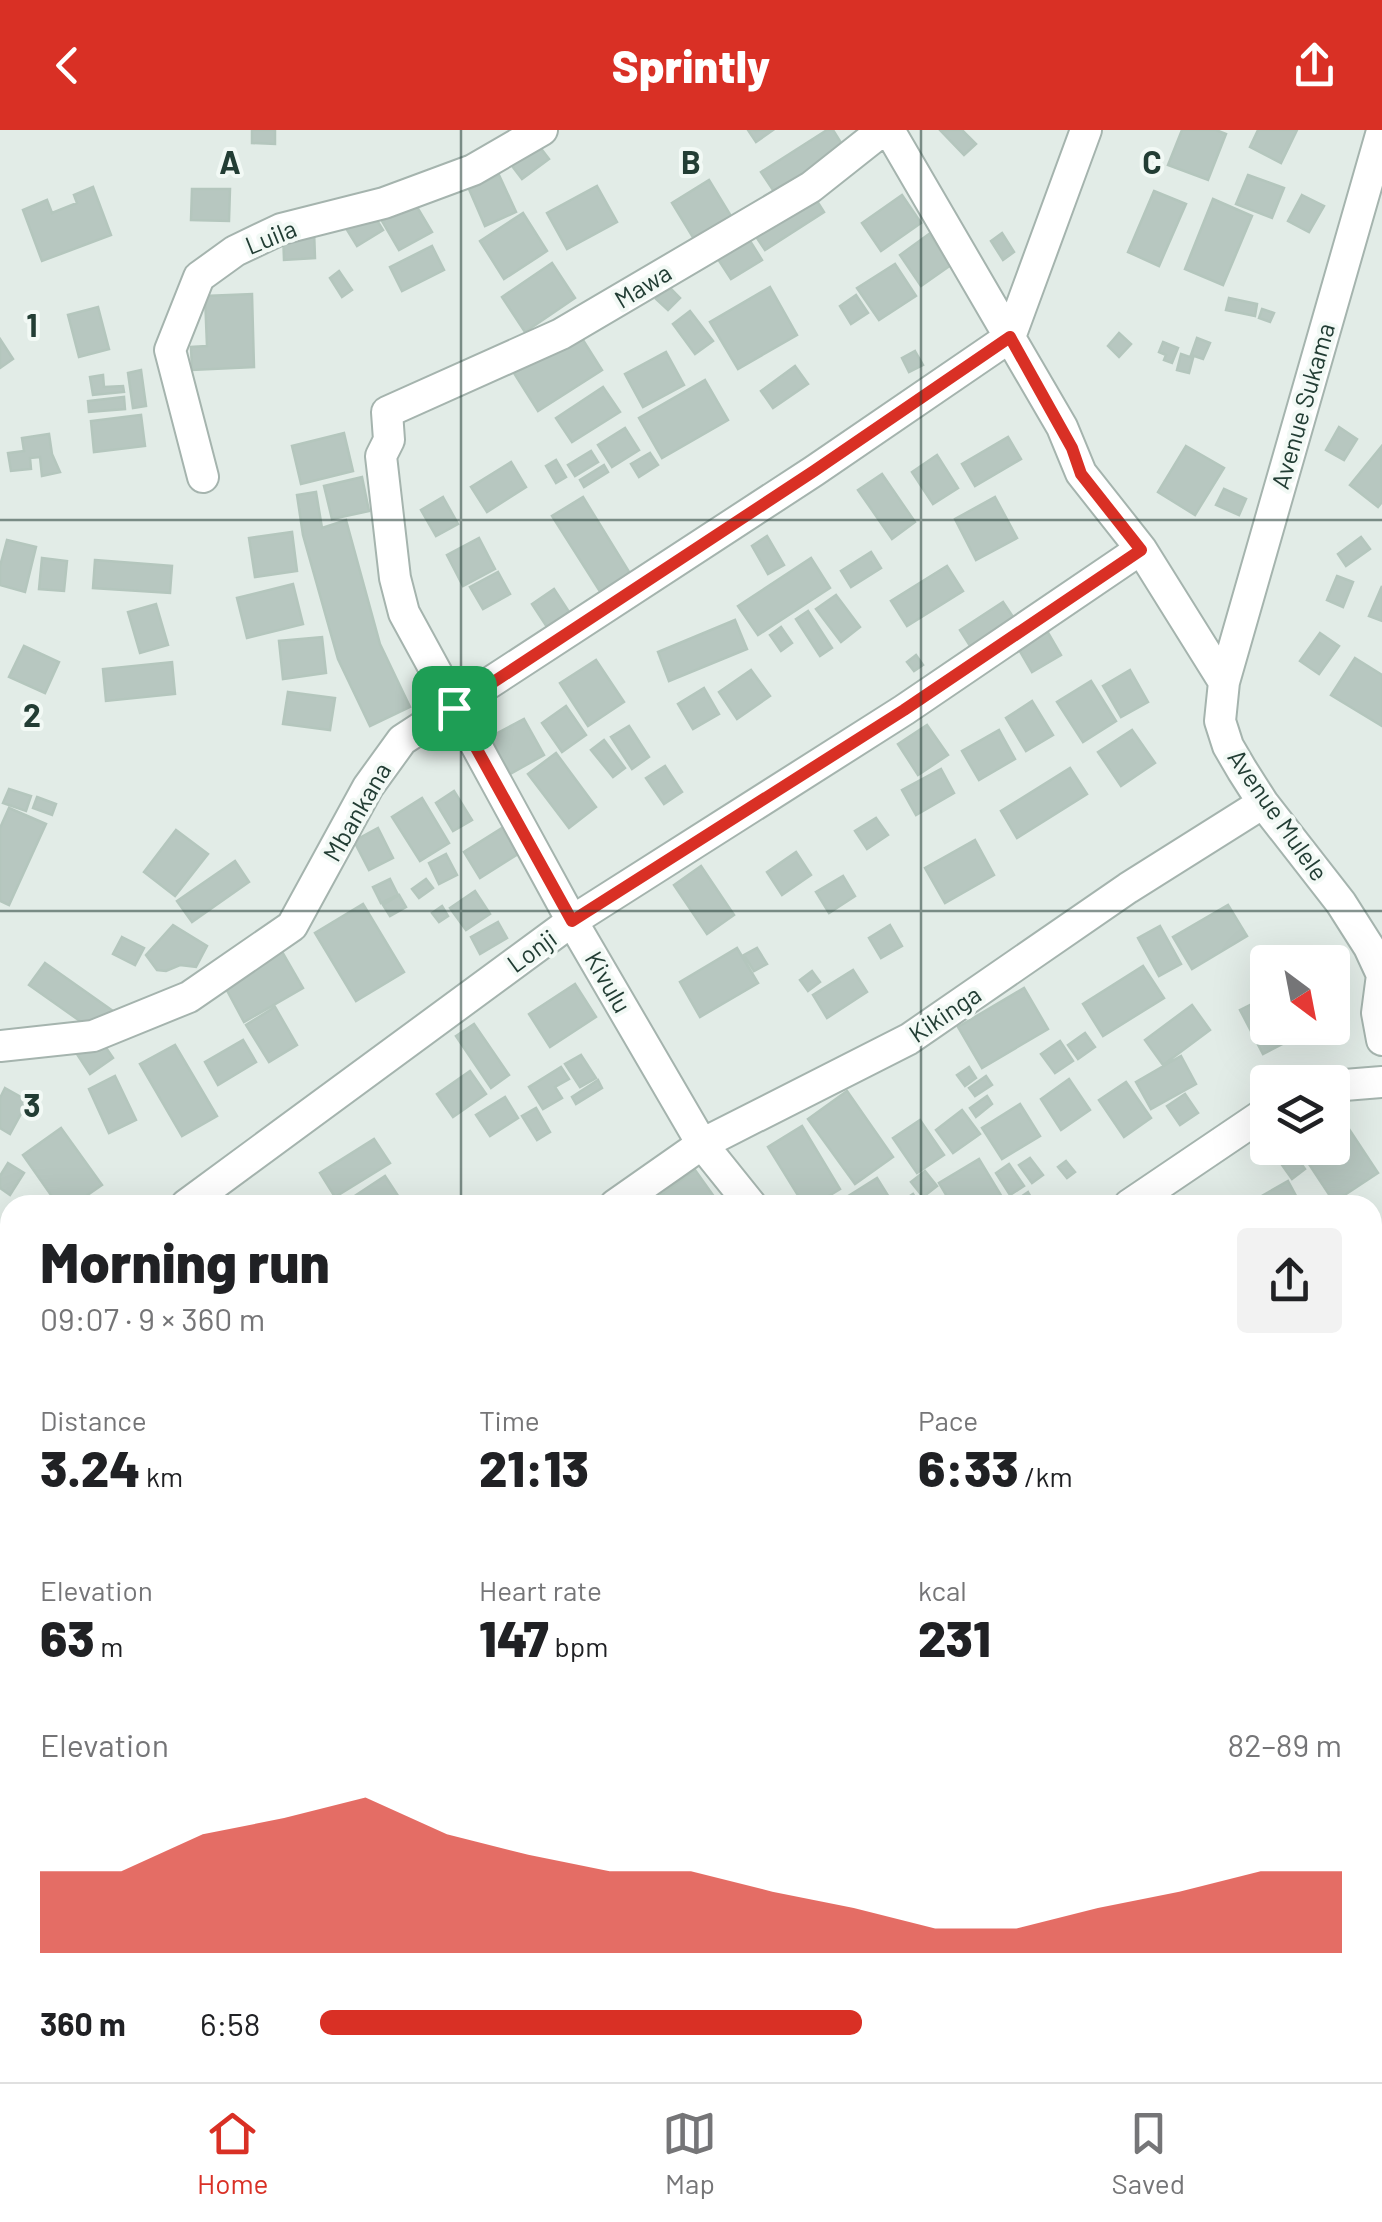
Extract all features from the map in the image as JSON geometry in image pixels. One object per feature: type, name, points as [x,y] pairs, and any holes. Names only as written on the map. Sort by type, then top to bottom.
[{"type":"street","name":"Luila","points":[[203,477],[170,350],[200,278],[236,251],[281,229],[384,204],[473,170],[542,130]]},
{"type":"street","points":[[886,130],[1010,337],[1072,448],[1081,474],[1141,550],[1224,682]]},
{"type":"street","name":"Mawa","points":[[387,412],[561,334],[811,187],[886,130]]},
{"type":"street","points":[[1010,337],[1086,130]]},
{"type":"street","name":"Avenue Sukama","points":[[1224,682],[1377,134]]},
{"type":"street","name":"Mbankana","points":[[0,1046],[93,1036],[189,997],[292,926],[382,763],[402,740],[814,471],[1010,337]]},
{"type":"street","name":"Kivulu","points":[[387,412],[389,440],[382,456],[382,470],[395,578],[404,613],[572,921],[702,1144],[743,1195]]},
{"type":"street","name":"Lonji","points":[[200,1195],[572,921],[904,710],[1141,550]]},
{"type":"street","name":"Avenue Mulele","points":[[1224,682],[1220,722],[1228,746],[1263,803],[1342,903],[1382,975],[1377,1013],[1382,1040]]},
{"type":"street","name":"Kikinga","points":[[629,1195],[702,1144],[909,1039],[1128,888],[1263,803]]},
{"type":"street","points":[[1350,1085],[1382,1082]]},
{"type":"street","points":[[1144,1195],[1250,1123]]},
{"type":"building","points":[[252,130],[275,130],[275,144],[252,143]]},
{"type":"building","points":[[748,130],[773,130],[756,142]]},
{"type":"building","points":[[827,130],[833,130],[845,149],[775,193],[761,172]]},
{"type":"building","points":[[940,130],[962,130],[976,144],[964,155]]},
{"type":"building","points":[[1182,130],[1216,130],[1226,134],[1208,180],[1168,165]]},
{"type":"building","points":[[1258,130],[1297,130],[1281,163],[1250,147]]},
{"type":"building","points":[[536,142],[549,159],[522,179],[509,162]]},
{"type":"building","points":[[499,175],[516,212],[485,226],[469,189]]},
{"type":"building","points":[[1248,175],[1284,188],[1272,218],[1236,204]]},
{"type":"building","points":[[709,180],[731,216],[694,239],[672,203]]},
{"type":"building","points":[[597,186],[617,222],[567,249],[547,213]]},
{"type":"building","points":[[93,187],[111,235],[42,261],[23,210],[47,200],[52,213],[77,203],[74,195]]},
{"type":"building","points":[[192,189],[230,189],[229,221],[191,220]]},
{"type":"building","points":[[810,190],[824,212],[765,250],[751,229]]},
{"type":"building","points":[[1154,191],[1186,204],[1159,266],[1128,252]]},
{"type":"building","points":[[902,195],[921,223],[881,251],[862,223]]},
{"type":"building","points":[[1302,195],[1324,206],[1309,232],[1288,221]]},
{"type":"building","points":[[1213,199],[1252,216],[1223,285],[1185,269]]},
{"type":"building","points":[[414,202],[432,232],[399,250],[382,221]]},
{"type":"building","points":[[370,209],[383,230],[357,246],[344,225]]},
{"type":"building","points":[[523,213],[547,251],[504,279],[480,241]]},
{"type":"building","points":[[314,230],[315,258],[284,260],[283,231]]},
{"type":"building","points":[[745,233],[762,260],[731,279],[714,253]]},
{"type":"building","points":[[1002,233],[1014,252],[1003,260],[991,241]]},
{"type":"building","points":[[929,234],[951,265],[921,286],[900,255]]},
{"type":"building","points":[[432,246],[444,270],[402,291],[390,267]]},
{"type":"building","points":[[552,263],[575,298],[525,332],[502,297]]},
{"type":"building","points":[[895,264],[916,296],[879,320],[857,288]]},
{"type":"building","points":[[339,271],[352,290],[342,297],[330,278]]},
{"type":"building","points":[[668,286],[680,298],[668,310],[656,299]]},
{"type":"building","points":[[770,287],[797,335],[738,369],[710,322]]},
{"type":"building","points":[[252,294],[254,367],[192,370],[191,347],[207,346],[205,296]]},
{"type":"building","points":[[856,295],[868,313],[851,324],[840,306]]},
{"type":"building","points":[[1229,298],[1257,304],[1255,316],[1226,310]]},
{"type":"building","points":[[98,307],[109,349],[79,357],[68,315]]},
{"type":"building","points":[[1262,309],[1274,313],[1270,322],[1259,318]]},
{"type":"building","points":[[690,311],[713,341],[695,354],[673,324]]},
{"type":"building","points":[[576,329],[602,370],[538,411],[512,370]]},
{"type":"building","points":[[1119,333],[1131,344],[1119,357],[1108,346]]},
{"type":"building","points":[[1197,338],[1210,343],[1203,359],[1191,355]]},
{"type":"building","points":[[0,339],[13,359],[0,368]]},
{"type":"building","points":[[1163,342],[1178,348],[1172,363],[1159,352]]},
{"type":"building","points":[[915,351],[923,365],[909,372],[902,358]]},
{"type":"building","points":[[666,352],[684,385],[643,407],[625,374]]},
{"type":"building","points":[[1181,354],[1193,358],[1189,373],[1177,370]]},
{"type":"building","points":[[795,366],[808,384],[773,408],[761,391]]},
{"type":"building","points":[[141,370],[146,406],[133,408],[128,373]]},
{"type":"building","points":[[103,375],[104,387],[123,386],[124,392],[93,395],[90,377]]},
{"type":"building","points":[[705,380],[728,420],[662,458],[639,418]]},
{"type":"building","points":[[603,387],[620,412],[572,442],[556,418]]},
{"type":"building","points":[[124,397],[125,409],[89,412],[88,401]]},
{"type":"building","points":[[141,415],[145,446],[94,452],[91,421]]},
{"type":"building","points":[[1339,427],[1357,439],[1344,460],[1326,450]]},
{"type":"building","points":[[625,428],[639,450],[612,467],[598,445]]},
{"type":"building","points":[[344,433],[353,471],[301,484],[292,446]]},
{"type":"building","points":[[49,434],[60,472],[42,476],[40,457],[30,458],[31,469],[11,471],[8,453],[24,451],[22,438]]},
{"type":"building","points":[[1008,437],[1021,459],[975,486],[962,464]]},
{"type":"building","points":[[1186,446],[1224,468],[1195,515],[1158,492]]},
{"type":"building","points":[[1381,447],[1382,502],[1378,507],[1350,485]]},
{"type":"building","points":[[591,451],[598,462],[575,476],[568,465]]},
{"type":"building","points":[[650,453],[658,465],[639,477],[631,464]]},
{"type":"building","points":[[937,455],[958,488],[933,504],[912,472]]},
{"type":"building","points":[[556,460],[566,477],[556,483],[546,466]]},
{"type":"building","points":[[511,462],[526,487],[487,512],[471,487]]},
{"type":"building","points":[[604,465],[608,472],[584,487],[580,480]]},
{"type":"building","points":[[882,474],[915,522],[892,539],[858,490]]},
{"type":"building","points":[[362,477],[369,511],[332,519],[324,486]]},
{"type":"building","points":[[1224,489],[1246,499],[1239,515],[1216,505]]},
{"type":"building","points":[[316,492],[322,528],[346,520],[380,644],[410,707],[370,726],[338,659],[303,535],[297,495]]},
{"type":"building","points":[[443,497],[458,524],[436,536],[421,510]]},
{"type":"building","points":[[583,497],[631,575],[601,593],[552,516]]},
{"type":"building","points":[[995,497],[1017,538],[976,560],[955,519]]},
{"type":"building","points":[[292,532],[297,571],[255,577],[249,538]]},
{"type":"building","points":[[767,536],[784,565],[768,574],[752,546]]},
{"type":"building","points":[[1361,537],[1370,549],[1346,566],[1338,554]]},
{"type":"building","points":[[479,538],[495,569],[463,586],[447,555]]},
{"type":"building","points":[[7,540],[36,547],[25,592],[0,585]]},
{"type":"building","points":[[871,552],[881,568],[851,587],[841,571]]},
{"type":"building","points":[[42,558],[67,561],[64,591],[39,589]]},
{"type":"building","points":[[811,558],[830,588],[758,635],[738,606]]},
{"type":"building","points":[[95,560],[172,566],[170,593],[93,588]]},
{"type":"building","points":[[947,566],[963,591],[907,626],[891,601]]},
{"type":"building","points":[[498,572],[510,594],[483,609],[470,587]]},
{"type":"building","points":[[1337,576],[1353,582],[1343,607],[1327,600]]},
{"type":"building","points":[[293,584],[303,624],[247,638],[237,598]]},
{"type":"building","points":[[1382,586],[1382,621],[1369,616]]},
{"type":"building","points":[[554,589],[569,612],[547,627],[532,604]]},
{"type":"building","points":[[836,595],[860,627],[841,642],[816,609]]},
{"type":"building","points":[[1003,602],[1015,620],[972,649],[960,630]]},
{"type":"building","points":[[156,604],[168,645],[140,653],[128,612]]},
{"type":"building","points":[[808,611],[832,648],[820,656],[796,619]]},
{"type":"building","points":[[735,620],[747,649],[669,681],[658,652]]},
{"type":"building","points":[[781,627],[792,643],[781,651],[770,635]]},
{"type":"building","points":[[1047,631],[1061,655],[1032,672],[1018,648]]},
{"type":"building","points":[[1320,633],[1339,646],[1319,674],[1300,661]]},
{"type":"building","points":[[322,637],[326,673],[283,679],[279,641]]},
{"type":"building","points":[[24,646],[59,662],[45,693],[9,677]]},
{"type":"building","points":[[916,655],[923,665],[914,671],[907,662]]},
{"type":"building","points":[[1355,658],[1382,675],[1382,726],[1331,695]]},
{"type":"building","points":[[596,660],[624,702],[588,726],[560,683]]},
{"type":"building","points":[[172,662],[175,694],[106,701],[103,669]]},
{"type":"building","points":[[751,670],[770,696],[737,719],[719,692]]},
{"type":"building","points":[[1130,670],[1148,702],[1121,717],[1103,686]]},
{"type":"building","points":[[1091,681],[1116,721],[1083,742],[1057,702]]},
{"type":"building","points":[[704,688],[719,714],[693,729],[678,704]]},
{"type":"building","points":[[288,692],[335,698],[330,730],[283,724]]},
{"type":"building","points":[[1032,701],[1053,735],[1026,751],[1006,718]]},
{"type":"building","points":[[566,706],[586,735],[562,752],[542,723]]},
{"type":"building","points":[[524,719],[544,755],[510,774],[490,737]]},
{"type":"building","points":[[927,725],[948,755],[918,775],[898,744]]},
{"type":"building","points":[[629,726],[649,757],[632,769],[611,737]]},
{"type":"building","points":[[999,730],[1015,759],[979,780],[962,751]]},
{"type":"building","points":[[1132,730],[1155,763],[1121,786],[1098,752]]},
{"type":"building","points":[[604,740],[625,768],[613,777],[591,750]]},
{"type":"building","points":[[556,753],[596,807],[569,828],[528,774]]},
{"type":"building","points":[[665,766],[682,792],[664,804],[646,778]]},
{"type":"building","points":[[1070,768],[1087,794],[1017,838],[1001,811]]},
{"type":"building","points":[[941,769],[954,793],[916,815],[902,790]]},
{"type":"building","points":[[9,789],[31,796],[26,811],[3,803]]},
{"type":"building","points":[[454,791],[472,820],[453,831],[436,803]]},
{"type":"building","points":[[37,797],[56,804],[52,815],[33,808]]},
{"type":"building","points":[[422,798],[449,843],[420,861],[392,817]]},
{"type":"building","points":[[9,808],[46,824],[9,905],[0,901],[0,828]]},
{"type":"building","points":[[876,818],[888,835],[867,849],[855,831]]},
{"type":"building","points":[[378,828],[393,858],[369,870],[354,841]]},
{"type":"building","points":[[502,828],[518,854],[480,878],[464,852]]},
{"type":"building","points":[[176,830],[208,854],[175,896],[144,872]]},
{"type":"building","points":[[975,840],[994,875],[945,903],[925,868]]},
{"type":"building","points":[[796,852],[811,875],[782,895],[767,872]]},
{"type":"building","points":[[446,854],[457,875],[439,884],[429,863]]},
{"type":"building","points":[[235,861],[249,882],[192,922],[177,901]]},
{"type":"building","points":[[701,866],[734,915],[707,934],[674,885]]},
{"type":"building","points":[[843,876],[855,896],[829,913],[816,892]]},
{"type":"building","points":[[390,879],[398,895],[381,903],[373,887]]},
{"type":"building","points":[[426,879],[433,888],[419,898],[412,889]]},
{"type":"building","points":[[475,891],[490,914],[466,930],[450,908]]},
{"type":"building","points":[[399,895],[406,907],[390,916],[383,905]]},
{"type":"building","points":[[363,904],[404,972],[356,1001],[315,933]]},
{"type":"building","points":[[1228,905],[1247,936],[1192,969],[1173,937]]},
{"type":"building","points":[[442,906],[448,916],[439,922],[432,913]]},
{"type":"building","points":[[498,922],[507,938],[480,954],[471,937]]},
{"type":"building","points":[[173,925],[207,946],[196,967],[180,965],[157,970],[146,955]]},
{"type":"building","points":[[890,925],[902,946],[881,958],[869,938]]},
{"type":"building","points":[[1160,926],[1181,964],[1159,976],[1138,938]]},
{"type":"building","points":[[122,937],[144,948],[135,965],[113,954]]},
{"type":"building","points":[[737,948],[758,983],[700,1017],[680,982]]},
{"type":"building","points":[[757,948],[767,964],[754,971],[744,955]]},
{"type":"building","points":[[281,950],[303,988],[244,1022],[223,983]]},
{"type":"building","points":[[45,963],[113,1011],[97,1033],[29,985]]},
{"type":"building","points":[[1143,966],[1164,998],[1103,1036],[1083,1004]]},
{"type":"building","points":[[853,970],[867,992],[827,1018],[813,995]]},
{"type":"building","points":[[812,971],[820,982],[808,991],[800,980]]},
{"type":"building","points":[[575,984],[596,1017],[550,1047],[529,1014]]},
{"type":"building","points":[[1024,988],[1048,1029],[982,1068],[958,1027]]},
{"type":"building","points":[[1192,1005],[1210,1030],[1163,1065],[1145,1040]]},
{"type":"building","points":[[1250,1005],[1250,1029],[1240,1010]]},
{"type":"building","points":[[275,1007],[297,1045],[269,1062],[246,1025]]},
{"type":"building","points":[[474,1024],[509,1075],[491,1088],[456,1036]]},
{"type":"building","points":[[1085,1033],[1095,1047],[1078,1059],[1068,1045]]},
{"type":"building","points":[[100,1039],[113,1058],[90,1074],[77,1054]]},
{"type":"building","points":[[243,1040],[256,1062],[218,1085],[205,1062]]},
{"type":"building","points":[[1060,1041],[1073,1061],[1055,1073],[1041,1054]]},
{"type":"building","points":[[175,1045],[217,1116],[182,1136],[140,1064]]},
{"type":"building","points":[[1258,1045],[1280,1045],[1263,1054]]},
{"type":"building","points":[[581,1055],[596,1078],[580,1087],[565,1064]]},
{"type":"building","points":[[1181,1056],[1196,1084],[1151,1109],[1136,1082]]},
{"type":"building","points":[[561,1067],[569,1079],[555,1087],[562,1098],[543,1109],[529,1087]]},
{"type":"building","points":[[969,1067],[976,1078],[965,1086],[957,1075]]},
{"type":"building","points":[[470,1071],[486,1094],[453,1117],[437,1094]]},
{"type":"building","points":[[115,1076],[136,1120],[109,1133],[89,1089]]},
{"type":"building","points":[[986,1076],[992,1085],[975,1096],[969,1088]]},
{"type":"building","points":[[1069,1079],[1090,1110],[1061,1130],[1041,1099]]},
{"type":"building","points":[[598,1080],[602,1088],[576,1104],[572,1097]]},
{"type":"building","points":[[1126,1082],[1151,1118],[1124,1137],[1099,1100]]},
{"type":"building","points":[[5,1088],[28,1101],[10,1134],[0,1128],[0,1098]]},
{"type":"building","points":[[847,1091],[893,1157],[855,1184],[808,1119]]},
{"type":"building","points":[[1185,1094],[1198,1113],[1180,1125],[1167,1106]]},
{"type":"building","points":[[987,1096],[992,1104],[976,1117],[970,1108]]},
{"type":"building","points":[[505,1097],[518,1118],[490,1136],[476,1115]]},
{"type":"building","points":[[1020,1104],[1040,1136],[1002,1159],[982,1128]]},
{"type":"building","points":[[536,1108],[550,1132],[537,1140],[522,1116]]},
{"type":"building","points":[[962,1110],[980,1134],[953,1153],[936,1130]]},
{"type":"building","points":[[920,1120],[944,1155],[917,1173],[893,1138]]},
{"type":"building","points":[[802,1126],[840,1189],[830,1195],[798,1195],[768,1147]]},
{"type":"building","points":[[61,1128],[102,1185],[88,1195],[51,1195],[23,1155]]},
{"type":"building","points":[[1350,1131],[1378,1173],[1345,1195],[1329,1195],[1310,1165],[1350,1165]]},
{"type":"building","points":[[374,1139],[390,1163],[338,1195],[334,1195],[320,1173]]},
{"type":"building","points":[[1030,1158],[1043,1175],[1032,1183],[1019,1165]]},
{"type":"building","points":[[979,1159],[1001,1195],[946,1195],[939,1183]]},
{"type":"building","points":[[1066,1161],[1075,1172],[1067,1178],[1058,1167]]},
{"type":"building","points":[[8,1163],[24,1173],[10,1195],[0,1188],[0,1176]]},
{"type":"building","points":[[1009,1164],[1024,1186],[1010,1195],[996,1173]]},
{"type":"building","points":[[1282,1165],[1302,1165],[1305,1169],[1292,1179]]},
{"type":"building","points":[[695,1170],[713,1195],[661,1195]]},
{"type":"building","points":[[925,1171],[937,1186],[921,1195],[911,1182]]},
{"type":"building","points":[[385,1176],[397,1195],[356,1195]]},
{"type":"building","points":[[877,1178],[888,1195],[850,1195]]},
{"type":"building","points":[[1288,1181],[1296,1195],[1264,1195]]},
{"type":"route","points":[[1010,337],[1072,448],[1081,474],[1141,550],[904,710],[572,921],[454,708],[1010,337]]}]
